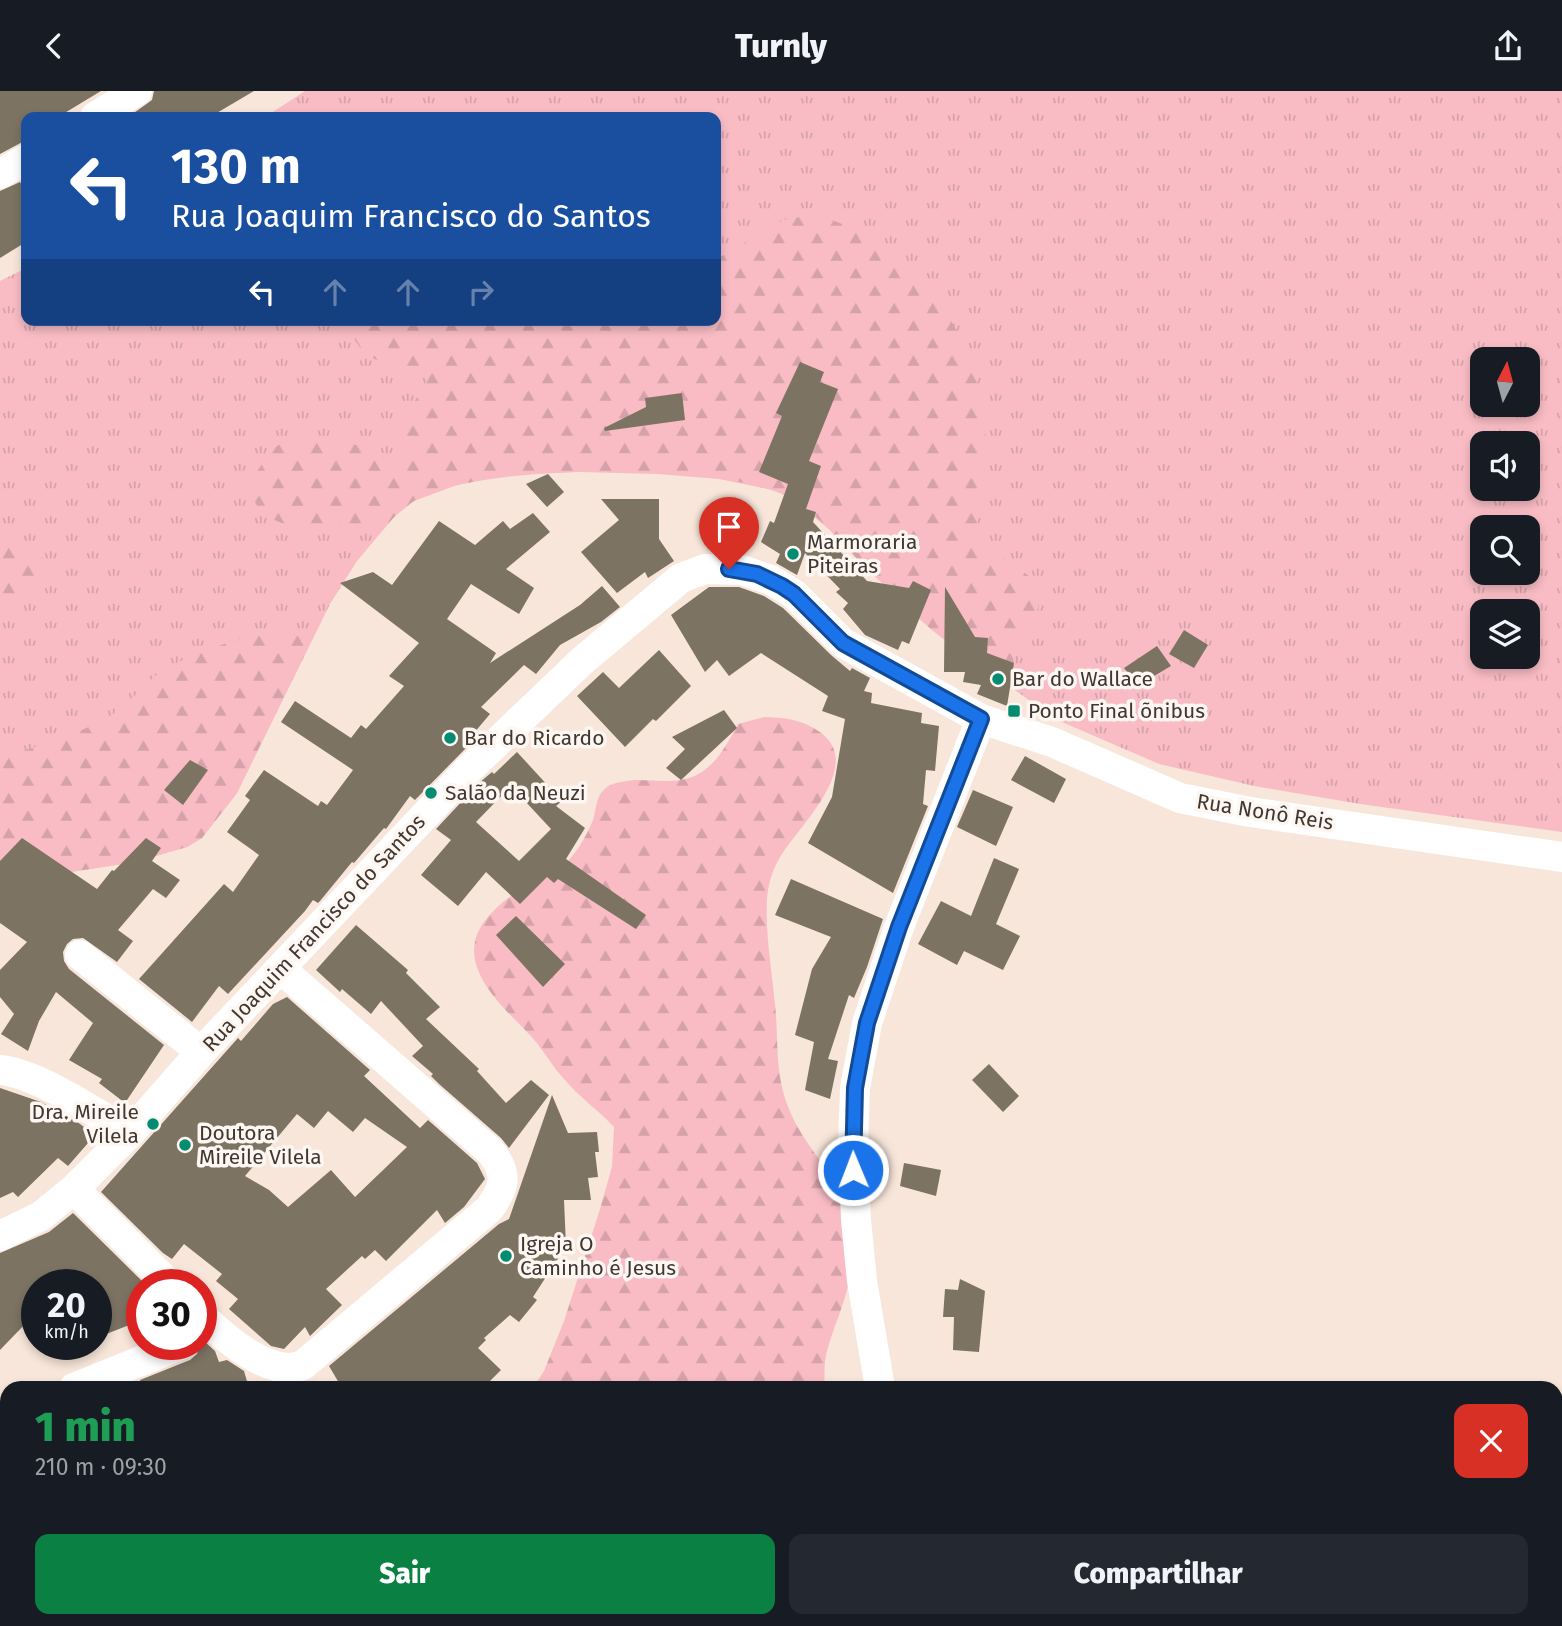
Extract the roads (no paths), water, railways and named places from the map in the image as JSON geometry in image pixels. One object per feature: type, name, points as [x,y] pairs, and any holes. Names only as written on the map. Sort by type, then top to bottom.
[{"type":"street","points":[[102,112],[137,91]]},
{"type":"street","points":[[0,174],[21,162]]},
{"type":"street","name":"Rua Joaquim Francisco do Santos","points":[[74,1189],[130,1133],[201,1052],[495,743],[582,661],[681,578],[693,572],[717,568],[757,574],[771,580],[794,594],[843,643],[981,719]]},
{"type":"street","points":[[879,1381],[862,1281],[856,1220],[853,1145],[855,1088],[867,1023],[899,927],[981,719]]},
{"type":"street","name":"Rua Nonô Reis","points":[[981,719],[1052,742],[1193,801],[1250,813],[1562,857]]},
{"type":"street","points":[[80,955],[201,1052]]},
{"type":"street","points":[[217,1333],[264,1363],[286,1369],[303,1365],[489,1209],[503,1185],[503,1174],[491,1151],[281,969]]},
{"type":"street","points":[[0,1070],[10,1071],[45,1085],[130,1133]]},
{"type":"street","points":[[0,1236],[41,1216],[74,1189],[154,1269]]},
{"type":"street","points":[[91,1381],[143,1360]]},
{"type":"place","name":"Marmoraria Piteiras","points":[[793,554]]},
{"type":"place","name":"Bar do Wallace","points":[[998,679]]},
{"type":"place","name":"Ponto Final õnibus","points":[[1014,711]]},
{"type":"place","name":"Bar do Ricardo","points":[[450,738]]},
{"type":"place","name":"Salão da Neuzi","points":[[431,793]]},
{"type":"place","name":"Dra. Mireile Vilela","points":[[153,1124]]},
{"type":"place","name":"Doutora Mireile Vilela","points":[[185,1145]]},
{"type":"place","name":"Igreja O Caminho é Jesus","points":[[506,1256]]}]
